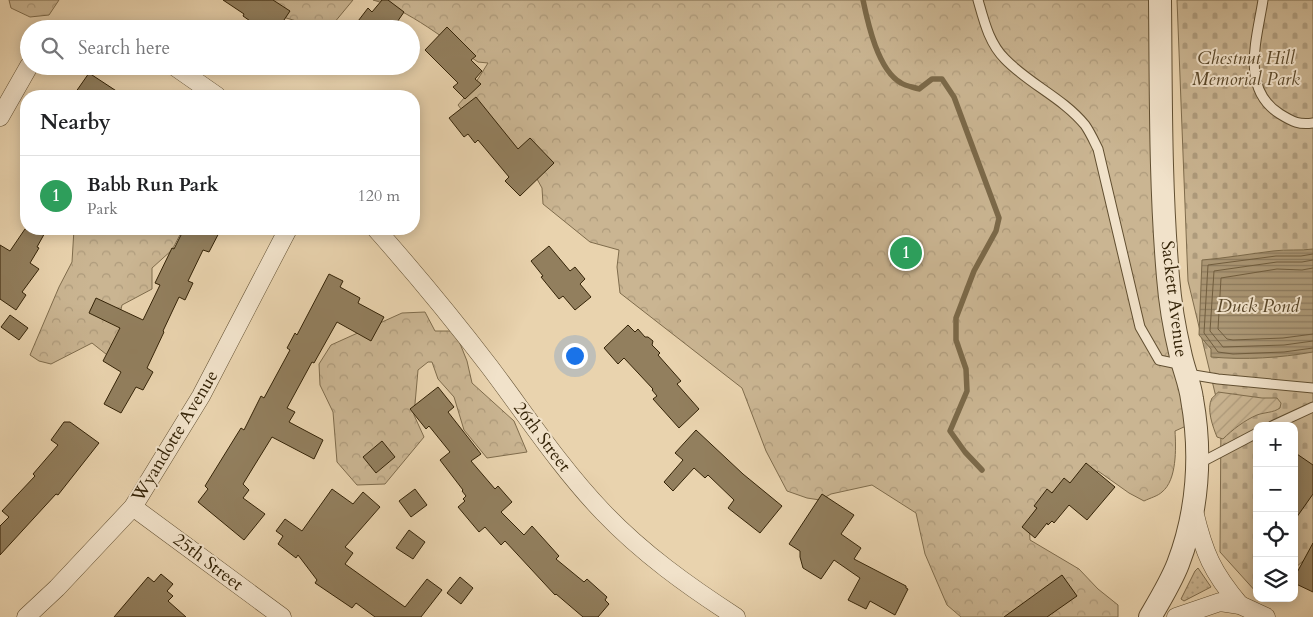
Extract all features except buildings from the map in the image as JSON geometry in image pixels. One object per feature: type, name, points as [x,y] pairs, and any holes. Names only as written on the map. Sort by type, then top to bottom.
[{"type":"street","name":"Sackett Avenue","points":[[1150,617],[1178,565],[1194,512],[1197,465],[1192,399],[1171,306],[1168,271],[1163,180],[1160,0]]},
{"type":"street","points":[[0,117],[25,75]]},
{"type":"street","points":[[187,75],[208,90]]},
{"type":"street","name":"Wyandotte Avenue","points":[[26,617],[57,588],[133,507],[201,396],[285,235]]},
{"type":"street","name":"26th Street","points":[[381,235],[487,364],[571,476],[604,513],[651,556],[681,580],[736,617]]},
{"type":"street","name":"25th Street","points":[[133,507],[282,617]]},
{"type":"street","points":[[1194,512],[1209,561],[1221,583],[1240,605]]},
{"type":"street","points":[[1176,617],[1220,602],[1240,605],[1266,617]]},
{"type":"lane","points":[[978,0],[988,34],[1004,59],[1067,107],[1086,127],[1098,149],[1140,327],[1159,360],[1184,370],[1218,379],[1313,388]]},
{"type":"lane","points":[[1263,0],[1254,53],[1254,78],[1260,93],[1263,100],[1287,119],[1300,124],[1313,123]]},
{"type":"lane","points":[[1281,422],[1313,407]]},
{"type":"lane","points":[[1197,465],[1253,435]]},
{"type":"green space","points":[[9,0],[59,0],[49,15],[30,17],[11,8]]},
{"type":"green space","points":[[263,0],[353,0],[336,20],[293,20],[283,17]]},
{"type":"green space","points":[[373,0],[1160,0],[1163,179],[1195,422],[1175,431],[1173,472],[1167,487],[1158,495],[1144,501],[1098,471],[1044,496],[1029,521],[1030,540],[1079,569],[1098,589],[1118,605],[1118,617],[961,617],[947,605],[925,554],[916,513],[872,485],[831,494],[820,500],[787,491],[766,451],[742,388],[620,293],[617,267],[619,250],[590,242],[543,204],[542,188],[532,170],[482,135],[458,105],[471,90],[488,63],[478,62],[420,22],[420,20]]},
{"type":"green space","name":"Chestnut Hill Memorial Park","points":[[1177,0],[1313,0],[1313,552],[1298,565],[1298,422],[1253,422],[1253,589],[1220,552],[1221,418],[1188,281]]},
{"type":"green space","points":[[74,235],[180,235],[172,250],[152,268],[152,289],[122,305],[118,322],[123,344],[111,358],[92,343],[51,364],[39,361],[30,355],[59,287],[72,262]]},
{"type":"green space","points":[[425,312],[435,331],[455,331],[467,361],[472,383],[514,421],[527,452],[487,458],[464,430],[454,397],[438,379],[432,362],[428,362],[418,370],[414,415],[424,437],[385,484],[357,485],[337,462],[333,412],[320,385],[319,364],[331,345],[402,313]]},
{"type":"green space","points":[[1218,392],[1262,398],[1277,398],[1281,403],[1280,408],[1252,417],[1223,439],[1217,437],[1210,413],[1210,402]]},
{"type":"green space","points":[[1198,568],[1211,587],[1184,601],[1181,599]]},
{"type":"water","name":"Duck Pond","points":[[1313,249],[1313,352],[1262,358],[1211,357],[1211,349],[1199,335],[1202,260],[1278,250]]},
{"type":"waterway","points":[[863,0],[875,46],[886,68],[893,77],[903,84],[919,89],[932,79],[942,79],[954,97],[999,218],[996,231],[974,271],[956,318],[956,340],[966,369],[967,391],[950,431],[965,452],[982,470]]},
{"type":"place","name":"Babb Run Park","points":[[906,253]]}]
